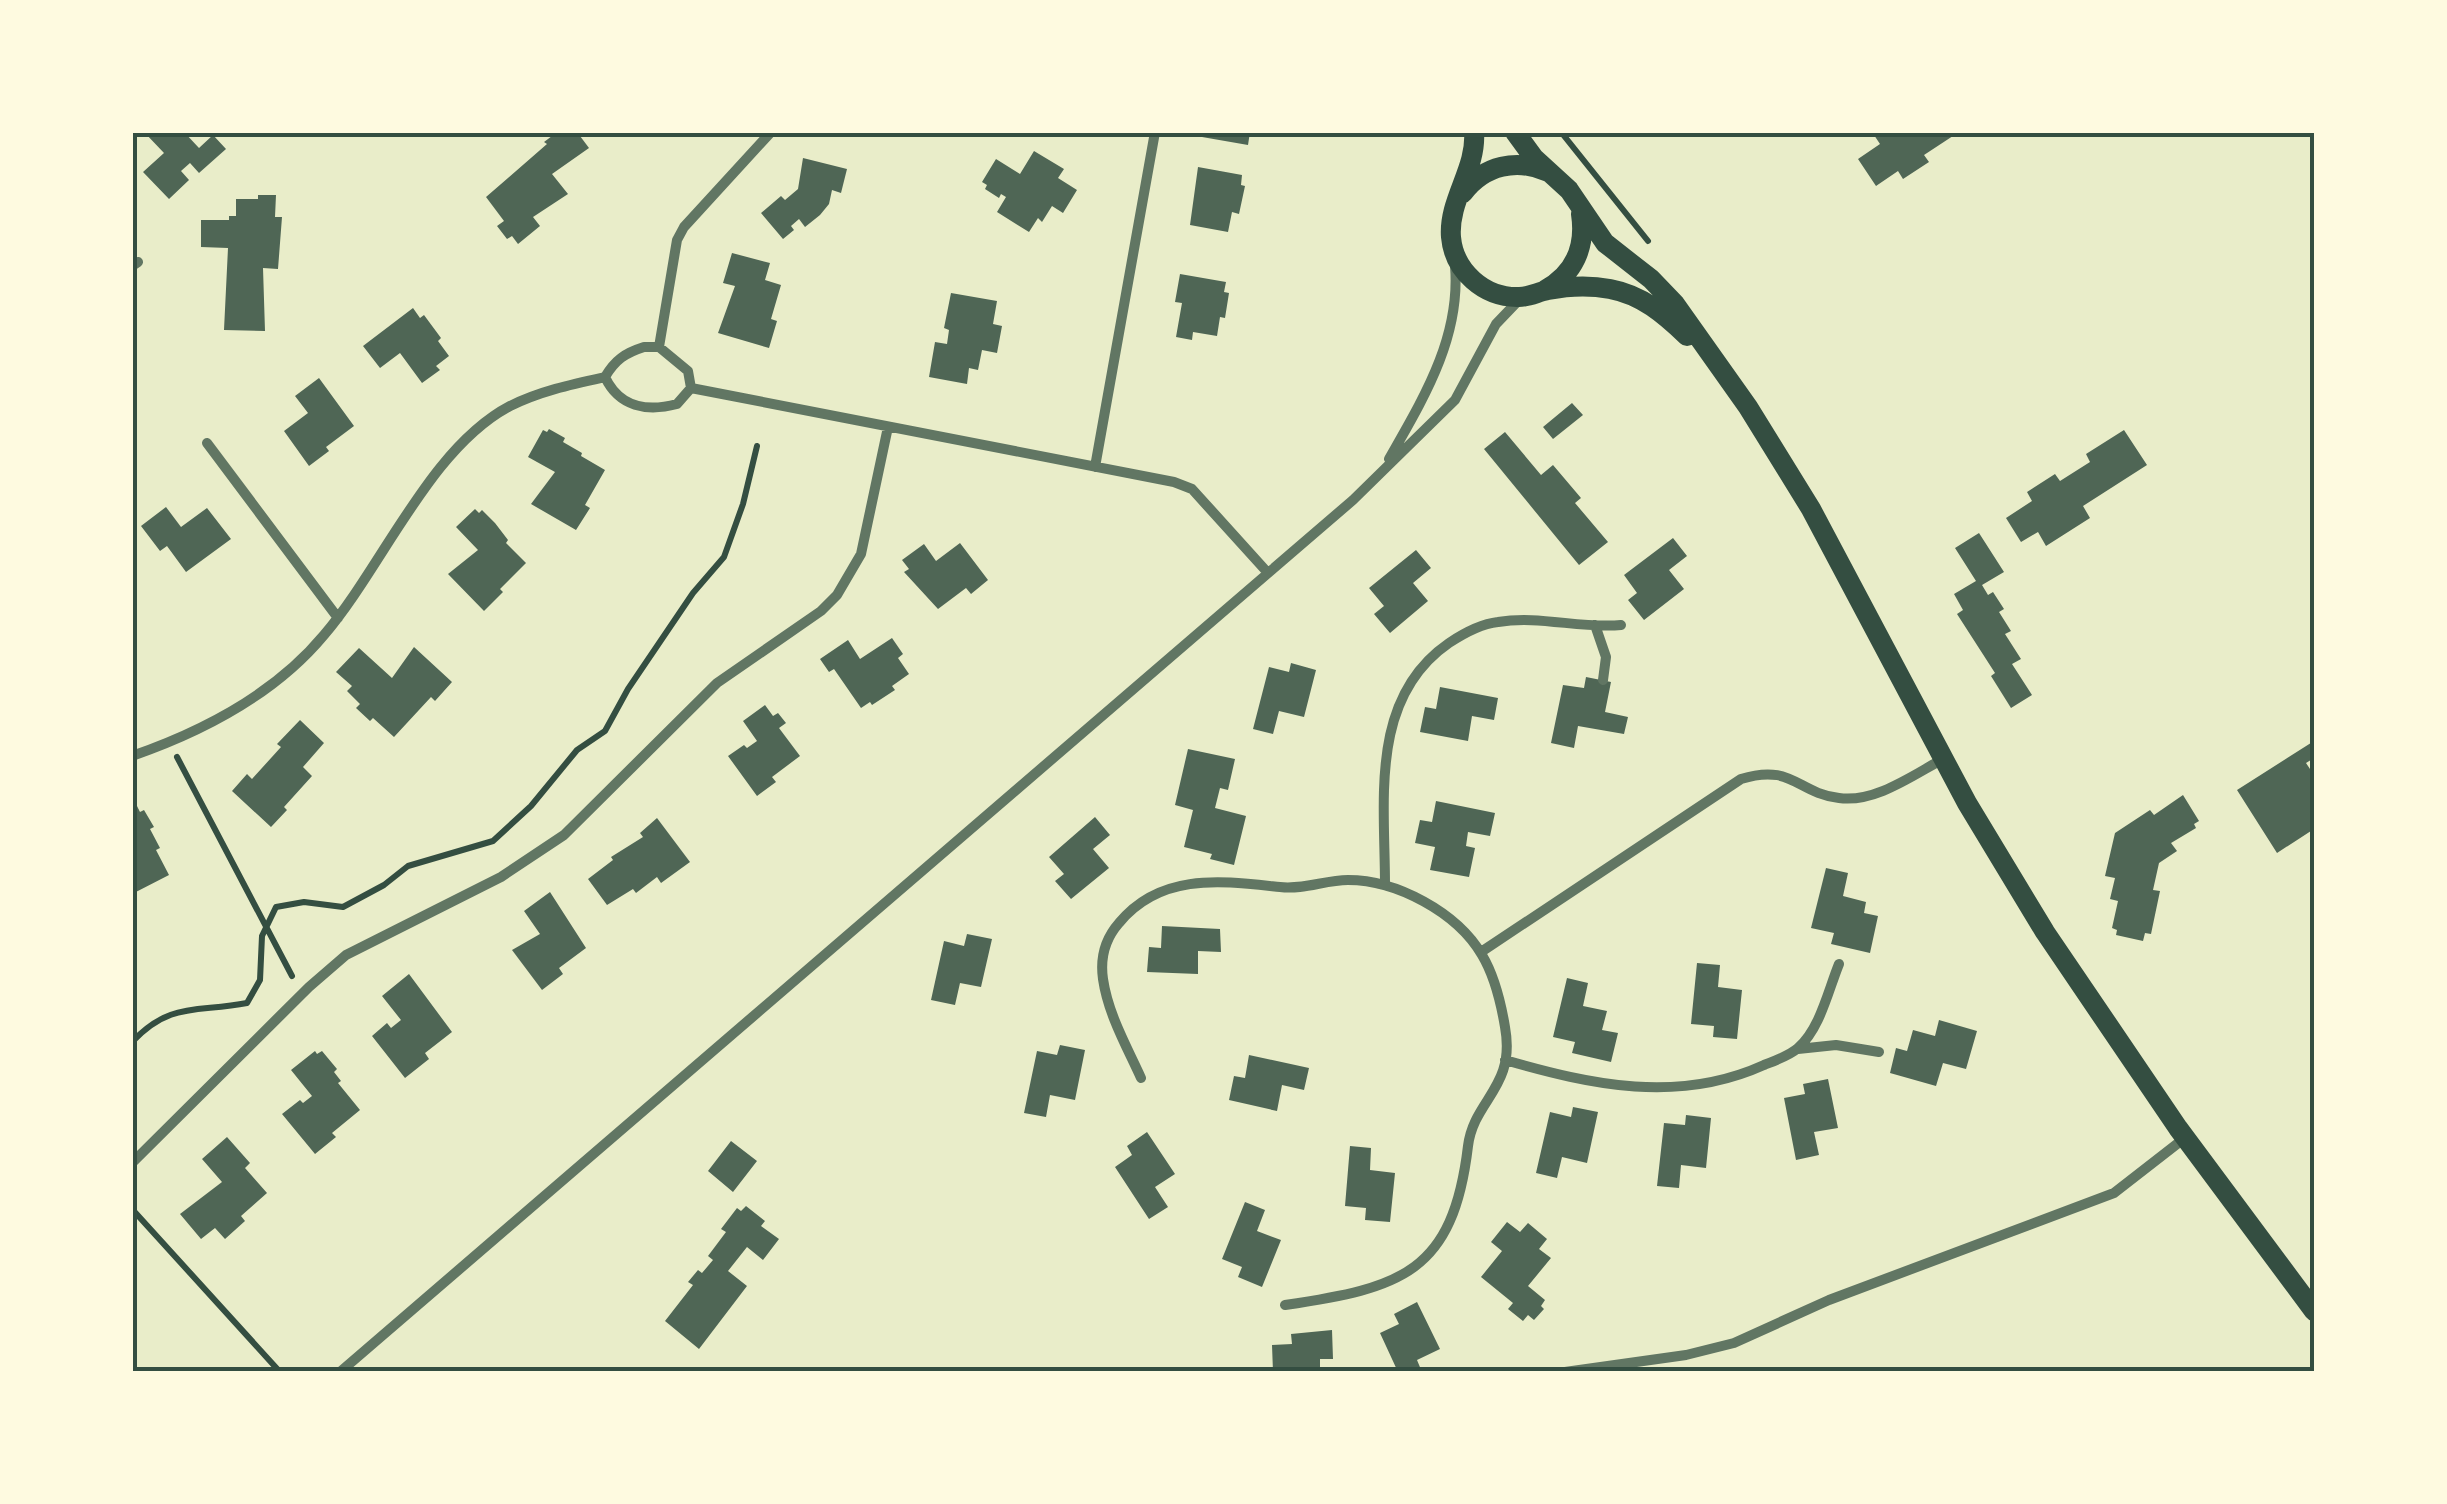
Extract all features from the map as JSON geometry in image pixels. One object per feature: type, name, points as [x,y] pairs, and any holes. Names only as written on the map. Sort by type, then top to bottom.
[{"type":"main road","points":[[1474,132],[1472,156],[1451,220],[1453,250],[1460,266],[1476,284],[1498,294],[1523,297],[1545,291],[1606,288],[1641,299],[1660,310],[1714,362]]},
{"type":"main road","points":[[1515,132],[1534,158],[1568,190],[1605,243],[1663,290],[1762,428],[1802,494],[1942,759],[2072,974],[2186,1138],[2314,1311]]},
{"type":"main road","points":[[1458,201],[1470,184],[1496,168],[1526,165],[1554,176]]},
{"type":"main road","points":[[1545,291],[1566,275],[1580,252],[1583,234],[1579,208]]},
{"type":"street","points":[[659,347],[678,240],[684,227],[771,132]]},
{"type":"street","points":[[1095,466],[1155,132]]},
{"type":"street","points":[[1383,469],[1436,372],[1449,335],[1455,306],[1453,250]]},
{"type":"street","points":[[340,1372],[1353,500],[1455,400],[1496,324],[1523,297]]},
{"type":"street","points":[[132,756],[218,720],[262,692],[304,656],[338,618],[434,476],[475,431],[509,407],[605,377],[625,353],[644,347],[659,347],[688,372],[691,388]]},
{"type":"street","points":[[605,377],[611,390],[627,403],[646,408],[676,404],[691,388]]},
{"type":"street","points":[[691,388],[1174,482],[1192,488],[1268,573]]},
{"type":"street","points":[[132,1163],[302,995],[356,949],[500,877],[564,836],[717,683],[821,611],[837,595],[861,554],[888,427]]},
{"type":"street","points":[[206,443],[338,618]]},
{"type":"street","points":[[1385,885],[1384,806],[1389,732],[1400,697],[1420,668],[1462,635],[1493,622],[1537,619],[1621,625]]},
{"type":"street","points":[[1594,626],[1606,657],[1603,680]]},
{"type":"street","points":[[1481,952],[1741,779],[1762,773],[1784,776],[1822,793],[1858,798],[1900,782],[1942,759]]},
{"type":"street","points":[[1141,1078],[1111,1010],[1102,976],[1103,951],[1132,908],[1158,892],[1192,882],[1229,881],[1283,888],[1346,880],[1385,885],[1419,898],[1463,932],[1481,952],[1506,1030],[1506,1060],[1500,1084],[1470,1135],[1463,1184],[1452,1222],[1428,1255],[1398,1278],[1339,1297],[1285,1305]]},
{"type":"street","points":[[1798,1049],[1817,1019],[1839,964]]},
{"type":"street","points":[[1506,1060],[1581,1080],[1634,1088],[1674,1088],[1731,1078],[1798,1049],[1836,1046],[1879,1052]]},
{"type":"street","points":[[1564,1372],[1686,1355],[1734,1343],[1828,1300],[2114,1193],[2186,1138]]},
{"type":"path","points":[[132,1042],[152,1021],[178,1010],[216,1010],[247,1004],[260,980],[262,936],[276,907],[304,902],[343,907],[384,885],[408,866],[493,841],[531,806],[577,750],[605,731],[693,593],[724,557],[743,504],[757,446]]},
{"type":"path","points":[[169,742],[302,995]]},
{"type":"path","points":[[132,1209],[280,1372]]},
{"type":"building","points":[[144,132],[184,132],[199,148],[213,135],[226,149],[199,173],[190,163],[181,171],[189,180],[169,199],[143,172],[164,153]]},
{"type":"building","points":[[549,132],[577,132],[589,148],[552,174],[568,194],[533,217],[540,226],[518,244],[512,236],[507,239],[497,226],[504,221],[486,197],[547,144],[544,142],[552,136]]},
{"type":"building","points":[[1203,132],[1250,132],[1248,145],[1202,137]]},
{"type":"building","points":[[1959,132],[1924,155],[1929,162],[1903,179],[1898,171],[1876,186],[1858,159],[1880,144],[1874,135]]},
{"type":"building","points":[[1034,151],[1064,169],[1058,178],[1077,190],[1063,213],[1052,206],[1042,222],[1038,218],[1029,232],[997,212],[1006,197],[1001,194],[999,198],[985,189],[987,185],[982,182],[996,159],[1020,174]]},
{"type":"building","points":[[803,158],[847,169],[841,193],[832,190],[829,204],[820,215],[805,227],[799,219],[783,239],[761,213],[781,196],[785,200],[798,189]]},
{"type":"building","points":[[1198,167],[1242,175],[1241,185],[1245,186],[1239,214],[1232,212],[1228,232],[1190,225]]},
{"type":"building","points":[[258,195],[276,195],[275,217],[282,217],[278,269],[263,268],[265,331],[224,330],[228,248],[201,247],[201,220],[229,220],[229,216],[236,216],[236,199],[258,199]]},
{"type":"building","points":[[732,253],[770,263],[765,280],[781,285],[771,319],[777,321],[769,348],[718,333],[735,286],[723,283]]},
{"type":"building","points":[[1180,274],[1226,282],[1224,292],[1229,293],[1225,318],[1220,317],[1217,336],[1193,332],[1192,340],[1176,337],[1182,303],[1175,302]]},
{"type":"building","points":[[951,293],[997,301],[993,324],[1002,326],[997,353],[982,350],[978,370],[969,368],[967,384],[929,377],[935,342],[947,344],[949,330],[944,328]]},
{"type":"building","points":[[413,308],[420,318],[424,315],[449,356],[436,366],[440,370],[422,383],[400,353],[380,368],[363,346]]},
{"type":"building","points":[[319,378],[354,426],[309,466],[284,431],[308,413],[295,396]]},
{"type":"building","points":[[1572,403],[1583,415],[1553,439],[1543,427]]},
{"type":"building","points":[[549,429],[605,470],[585,505],[590,508],[576,530],[531,504],[555,472],[528,457],[543,430]]},
{"type":"building","points":[[2124,430],[2147,465],[2083,506],[2090,518],[2046,546],[2038,532],[2021,542],[2006,518],[2032,501],[2027,492],[2055,474],[2060,481],[2090,462],[2086,454]]},
{"type":"building","points":[[1505,432],[1541,475],[1553,465],[1581,498],[1575,503],[1608,542],[1579,565],[1484,449]]},
{"type":"building","points":[[166,507],[181,527],[207,508],[231,539],[186,572],[167,546],[160,551],[141,526]]},
{"type":"building","points":[[475,509],[479,513],[482,510],[495,523],[508,540],[506,543],[526,563],[484,611],[448,574],[478,550],[456,527]]},
{"type":"building","points":[[1979,533],[2004,572],[1982,585],[1988,595],[1993,592],[2004,609],[1999,612],[2011,631],[2005,634],[2021,659],[2012,664],[2032,695],[2011,708],[1991,676],[1995,673],[1957,614],[1963,610],[1954,594],[1976,581],[1955,548]]},
{"type":"building","points":[[1673,538],[1687,556],[1669,570],[1684,589],[1644,620],[1628,600],[1637,593],[1624,575]]},
{"type":"building","points":[[960,543],[988,580],[971,594],[966,588],[938,609],[904,572],[909,569],[902,560],[924,544],[936,561]]},
{"type":"building","points":[[1416,550],[1431,568],[1413,583],[1428,601],[1390,633],[1374,614],[1384,606],[1369,588]]},
{"type":"building","points":[[892,638],[903,654],[898,658],[909,674],[892,686],[895,690],[861,708],[834,669],[829,672],[820,659],[848,640],[860,659]]},
{"type":"building","points":[[414,647],[452,682],[435,701],[431,697],[394,737],[356,708],[360,704],[347,691],[352,686],[336,672],[359,648],[392,678]]},
{"type":"building","points":[[1291,663],[1316,670],[1304,717],[1279,711],[1273,734],[1253,729],[1269,667],[1289,672]]},
{"type":"building","points":[[1586,677],[1611,682],[1605,712],[1628,717],[1624,734],[1578,726],[1574,748],[1551,743],[1563,685],[1584,688]]},
{"type":"building","points":[[1440,687],[1498,698],[1494,720],[1472,716],[1468,741],[1420,732],[1425,707],[1436,709]]},
{"type":"building","points":[[765,705],[773,716],[778,713],[786,723],[779,728],[800,756],[772,777],[776,782],[757,796],[728,756],[757,741],[743,721]]},
{"type":"building","points":[[300,720],[324,743],[303,767],[312,776],[271,827],[232,791],[247,774],[252,779]]},
{"type":"building","points":[[2314,741],[2314,758],[2306,763],[2314,770],[2314,829],[2277,853],[2237,790]]},
{"type":"building","points":[[1188,749],[1235,759],[1228,790],[1220,788],[1215,808],[1246,816],[1234,865],[1184,847],[1193,810],[1175,805]]},
{"type":"building","points":[[2183,795],[2199,821],[2194,824],[2196,828],[2171,843],[2177,851],[2159,863],[2153,890],[2160,891],[2151,934],[2145,933],[2143,941],[2116,935],[2117,930],[2112,928],[2118,901],[2110,899],[2115,878],[2105,876],[2115,833],[2150,810],[2154,815]]},
{"type":"building","points":[[1436,801],[1495,813],[1490,836],[1468,832],[1466,846],[1475,848],[1469,877],[1430,870],[1435,847],[1415,843],[1420,820],[1432,822]]},
{"type":"building","points":[[137,806],[154,827],[150,829],[160,848],[156,850],[169,875],[132,894],[132,808]]},
{"type":"building","points":[[1095,817],[1110,835],[1093,849],[1109,868],[1071,899],[1055,881],[1064,874],[1049,857]]},
{"type":"building","points":[[657,818],[690,862],[661,883],[657,877],[636,893],[633,889],[607,905],[588,879],[613,860],[611,857],[643,837],[640,833]]},
{"type":"building","points":[[1826,868],[1848,873],[1843,896],[1866,902],[1864,913],[1878,916],[1870,953],[1831,944],[1834,933],[1811,928]]},
{"type":"building","points":[[550,892],[586,948],[559,968],[563,974],[542,990],[512,950],[540,934],[524,911]]},
{"type":"building","points":[[1162,926],[1220,929],[1221,952],[1198,951],[1198,974],[1147,972],[1149,947],[1161,948]]},
{"type":"building","points":[[967,934],[992,939],[981,987],[960,983],[955,1005],[931,1000],[944,941],[964,946]]},
{"type":"building","points":[[1697,963],[1720,965],[1718,987],[1742,990],[1737,1039],[1713,1037],[1714,1026],[1691,1024]]},
{"type":"building","points":[[409,974],[452,1032],[425,1053],[429,1059],[405,1078],[372,1036],[387,1023],[391,1028],[401,1020],[382,996]]},
{"type":"building","points":[[1567,978],[1588,983],[1583,1006],[1607,1011],[1602,1030],[1618,1033],[1611,1062],[1572,1053],[1575,1042],[1553,1037]]},
{"type":"building","points":[[1939,1020],[1977,1031],[1966,1069],[1943,1063],[1936,1086],[1890,1073],[1896,1048],[1907,1051],[1913,1030],[1935,1036]]},
{"type":"building","points":[[1060,1045],[1085,1050],[1075,1100],[1050,1095],[1046,1117],[1024,1113],[1037,1051],[1057,1055]]},
{"type":"building","points":[[315,1051],[322,1051],[337,1069],[334,1072],[341,1081],[338,1083],[360,1110],[332,1133],[336,1137],[315,1154],[282,1114],[312,1096],[291,1070]]},
{"type":"building","points":[[1249,1055],[1309,1068],[1304,1090],[1282,1085],[1277,1111],[1229,1100],[1234,1076],[1245,1078]]},
{"type":"building","points":[[1828,1079],[1838,1128],[1814,1132],[1819,1155],[1796,1160],[1784,1098],[1805,1094],[1803,1084]]},
{"type":"building","points":[[1573,1107],[1598,1112],[1587,1163],[1562,1157],[1557,1178],[1536,1173],[1550,1112],[1571,1117]]},
{"type":"building","points":[[1686,1115],[1711,1118],[1706,1168],[1681,1165],[1679,1188],[1657,1186],[1664,1123],[1685,1125]]},
{"type":"building","points":[[1147,1132],[1175,1174],[1155,1187],[1168,1207],[1149,1219],[1115,1167],[1132,1155],[1127,1146]]},
{"type":"building","points":[[227,1137],[250,1163],[245,1168],[267,1193],[241,1216],[245,1221],[225,1239],[215,1228],[201,1239],[180,1214],[222,1182],[202,1159]]},
{"type":"building","points":[[731,1141],[757,1161],[733,1192],[708,1171]]},
{"type":"building","points":[[1350,1146],[1371,1148],[1370,1170],[1395,1173],[1390,1222],[1365,1220],[1366,1208],[1345,1206]]},
{"type":"building","points":[[1245,1202],[1265,1210],[1257,1231],[1281,1240],[1262,1287],[1238,1277],[1242,1267],[1222,1259]]},
{"type":"building","points":[[746,1206],[765,1221],[761,1226],[779,1239],[763,1260],[747,1247],[728,1271],[747,1286],[699,1349],[665,1321],[693,1285],[688,1282],[713,1260],[708,1256],[726,1232],[721,1229],[737,1208],[741,1211]]},
{"type":"building","points":[[1507,1222],[1520,1232],[1528,1223],[1547,1239],[1539,1249],[1551,1258],[1528,1286],[1545,1300],[1541,1306],[1544,1309],[1534,1320],[1528,1315],[1523,1321],[1508,1309],[1513,1303],[1481,1277],[1502,1251],[1491,1242]]},
{"type":"building","points":[[1417,1302],[1440,1349],[1417,1360],[1422,1372],[1398,1372],[1380,1333],[1399,1324],[1394,1314]]},
{"type":"building","points":[[1332,1330],[1333,1359],[1320,1359],[1320,1372],[1273,1372],[1272,1345],[1292,1344],[1291,1334]]}]
